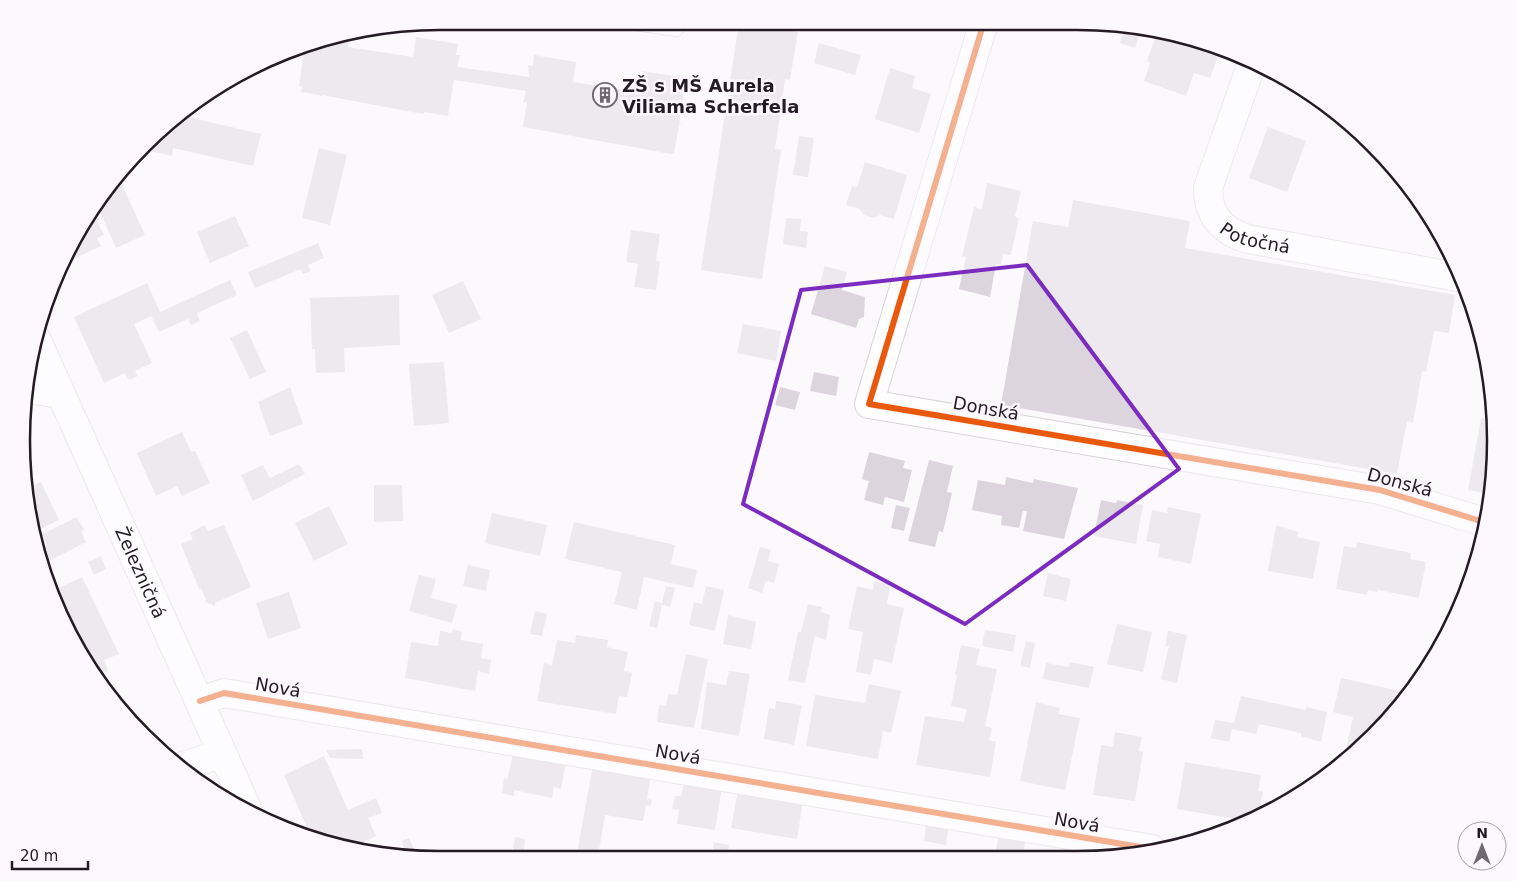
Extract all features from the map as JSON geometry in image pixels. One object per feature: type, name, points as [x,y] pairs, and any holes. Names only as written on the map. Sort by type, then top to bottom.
[{"type":"street","name":"Donská","points":[[982,30],[869,404],[1380,490],[1479,521]]},
{"type":"street","name":"Potočná","points":[[1250,68],[1208,188],[1212,212],[1221,226],[1234,235],[1248,239],[1453,276]]},
{"type":"street","name":"Železničná","points":[[41,349],[244,801]]},
{"type":"street","points":[[34,390],[60,394]]},
{"type":"street","name":"Nová","points":[[200,701],[224,693],[1135,846]]},
{"type":"street","points":[[189,764],[222,754]]},
{"type":"highlighted area","points":[[1027,265],[1179,469],[965,624],[743,504],[801,290]]},
{"type":"building","points":[[738,30],[785,30],[798,32],[790,80],[785,79],[775,149],[781,150],[762,279],[701,270]]},
{"type":"building","points":[[1123,33],[1139,35],[1135,48],[1120,43]]},
{"type":"building","name":"ZŠ s MŠ Aurela Viliama Scherfela","points":[[416,37],[458,44],[456,55],[460,55],[457,67],[529,77],[528,65],[533,66],[534,55],[576,62],[573,82],[639,92],[642,71],[684,78],[682,89],[687,90],[684,91],[679,124],[683,125],[679,125],[674,153],[671,154],[523,127],[527,102],[523,102],[526,91],[454,80],[448,116],[425,112],[423,114],[322,95],[320,97],[320,95],[301,92],[302,87],[299,86],[304,54],[349,41],[348,47],[413,57]]},
{"type":"building","points":[[1155,38],[1183,44],[1218,56],[1210,78],[1194,73],[1186,96],[1144,81],[1150,63],[1147,61]]},
{"type":"building","points":[[819,43],[861,55],[855,75],[814,63]]},
{"type":"building","points":[[890,68],[915,76],[912,88],[931,94],[919,133],[875,119]]},
{"type":"building","points":[[188,117],[261,134],[253,166],[173,148],[172,156],[149,151]]},
{"type":"building","points":[[1268,127],[1306,141],[1287,192],[1249,178]]},
{"type":"building","points":[[799,136],[814,138],[808,177],[793,175]]},
{"type":"building","points":[[319,148],[347,155],[330,225],[302,218]]},
{"type":"building","points":[[865,162],[907,175],[894,219],[880,215],[873,218],[864,215],[860,209],[846,205],[852,186],[857,187]]},
{"type":"building","points":[[121,183],[145,235],[116,248],[100,211]]},
{"type":"building","points":[[987,183],[1021,191],[1015,216],[1019,218],[1011,255],[1003,254],[1001,265],[996,264],[990,297],[959,289],[966,257],[962,256],[974,207],[982,209]]},
{"type":"building","points":[[1073,200],[1190,221],[1185,248],[1455,295],[1449,333],[1434,331],[1426,372],[1422,371],[1413,423],[1407,421],[1397,474],[1001,405],[1033,221],[1068,227]]},
{"type":"building","points":[[235,216],[249,246],[210,263],[197,232]]},
{"type":"building","points":[[95,218],[104,235],[97,238],[101,246],[72,260]]},
{"type":"building","points":[[786,218],[801,219],[800,231],[808,232],[806,248],[783,244]]},
{"type":"building","points":[[631,230],[660,234],[656,261],[660,262],[656,290],[634,287],[638,264],[626,262]]},
{"type":"building","points":[[318,243],[324,258],[308,265],[311,271],[303,274],[301,269],[255,288],[248,272]]},
{"type":"building","points":[[825,266],[847,272],[842,290],[865,297],[864,317],[859,319],[856,328],[811,314]]},
{"type":"building","points":[[230,280],[237,295],[197,313],[200,321],[191,325],[188,319],[159,332],[151,316],[134,324],[152,363],[135,371],[138,376],[129,380],[125,373],[104,383],[74,317],[147,283],[160,312]]},
{"type":"building","points":[[463,281],[481,319],[449,333],[432,295]]},
{"type":"building","points":[[399,295],[400,345],[344,348],[345,372],[316,373],[315,349],[312,349],[310,298]]},
{"type":"building","points":[[743,324],[781,331],[776,361],[737,353]]},
{"type":"building","points":[[247,330],[266,372],[250,379],[230,338]]},
{"type":"building","points":[[444,362],[449,423],[414,426],[409,364]]},
{"type":"building","points":[[814,372],[839,377],[836,396],[810,391]]},
{"type":"building","points":[[290,387],[303,424],[270,436],[258,402]]},
{"type":"building","points":[[780,387],[800,392],[795,410],[775,405]]},
{"type":"building","points":[[1481,418],[1486,419],[1487,440],[1483,493],[1468,490]]},
{"type":"building","points":[[182,432],[191,452],[195,451],[210,483],[182,496],[177,486],[156,496],[137,453]]},
{"type":"building","points":[[869,452],[905,461],[903,468],[912,470],[904,502],[885,497],[883,505],[864,500],[869,481],[862,479]]},
{"type":"building","points":[[929,460],[953,466],[947,492],[952,493],[943,532],[939,531],[935,547],[908,541]]},
{"type":"building","points":[[299,464],[305,474],[253,501],[241,475],[263,465],[270,478]]},
{"type":"building","points":[[1006,477],[1033,483],[1034,479],[1078,488],[1064,539],[1023,531],[1027,511],[1023,511],[1019,528],[1001,525],[1002,516],[972,510],[978,480],[1005,485]]},
{"type":"building","points":[[41,482],[59,520],[40,529],[38,521],[33,485]]},
{"type":"building","points":[[374,485],[402,485],[403,521],[374,522]]},
{"type":"building","points":[[1101,500],[1116,503],[1117,500],[1143,505],[1136,544],[1094,536]]},
{"type":"building","points":[[896,505],[910,508],[904,531],[891,528]]},
{"type":"building","points":[[329,506],[348,544],[314,561],[295,523]]},
{"type":"building","points":[[1168,507],[1201,514],[1191,564],[1158,557],[1160,544],[1146,541],[1152,510],[1167,513]]},
{"type":"building","points":[[492,513],[547,525],[540,556],[485,543]]},
{"type":"building","points":[[77,517],[84,530],[81,531],[86,542],[49,561],[44,546],[47,545],[42,534]]},
{"type":"building","points":[[574,522],[675,545],[671,564],[697,570],[693,588],[644,577],[637,610],[614,604],[622,572],[565,559]]},
{"type":"building","points":[[205,525],[208,531],[224,525],[251,587],[215,603],[215,606],[205,602],[206,599],[201,588],[199,589],[181,544],[193,539],[190,533]]},
{"type":"building","points":[[1276,525],[1298,532],[1297,537],[1320,542],[1313,579],[1268,571]]},
{"type":"building","points":[[1357,542],[1411,553],[1410,559],[1426,562],[1419,598],[1378,590],[1377,592],[1368,590],[1367,595],[1336,589],[1344,546],[1356,548]]},
{"type":"building","points":[[760,547],[771,550],[768,561],[779,564],[774,583],[766,581],[762,593],[748,588]]},
{"type":"building","points":[[101,556],[106,569],[94,575],[88,562]]},
{"type":"building","points":[[468,565],[490,570],[486,591],[463,586]]},
{"type":"building","points":[[1048,573],[1071,579],[1066,601],[1043,596]]},
{"type":"building","points":[[419,575],[436,579],[431,598],[457,605],[452,623],[409,611]]},
{"type":"building","points":[[82,577],[119,654],[104,660],[108,671],[102,674],[99,669],[72,622],[58,588]]},
{"type":"building","points":[[874,581],[890,584],[887,604],[904,608],[892,663],[874,659],[871,675],[856,672],[863,632],[848,629],[857,586],[873,590]]},
{"type":"building","points":[[666,586],[675,588],[670,607],[662,605],[657,628],[649,626],[655,601],[662,603]]},
{"type":"building","points":[[706,586],[724,590],[715,631],[689,625],[694,602],[702,604]]},
{"type":"building","points":[[289,592],[301,628],[268,639],[256,603]]},
{"type":"building","points":[[808,604],[822,607],[821,612],[830,615],[826,640],[815,636],[805,683],[788,680],[798,632],[801,632]]},
{"type":"building","points":[[535,611],[547,614],[542,636],[530,634]]},
{"type":"building","points":[[728,615],[756,622],[751,649],[723,644]]},
{"type":"building","points":[[1117,624],[1152,632],[1143,672],[1107,664]]},
{"type":"building","points":[[453,629],[462,632],[461,640],[483,644],[481,658],[491,660],[489,674],[478,671],[475,691],[405,678],[411,642],[438,646],[440,631],[452,633]]},
{"type":"building","points":[[985,630],[1016,635],[1013,652],[982,646]]},
{"type":"building","points":[[1168,631],[1187,635],[1177,683],[1161,679],[1169,646],[1165,646]]},
{"type":"building","points":[[576,635],[608,640],[607,647],[628,652],[624,671],[632,673],[627,697],[619,696],[616,714],[537,701],[544,663],[552,665],[557,640],[575,643]]},
{"type":"building","points":[[1026,641],[1035,643],[1030,668],[1020,666]]},
{"type":"building","points":[[961,645],[980,649],[976,665],[997,669],[985,726],[992,728],[989,740],[996,742],[990,777],[916,765],[925,716],[964,722],[967,709],[951,706]]},
{"type":"building","points":[[686,654],[708,659],[694,728],[657,722],[659,705],[666,706],[668,694],[677,695]]},
{"type":"building","points":[[1070,662],[1094,667],[1089,688],[1043,679],[1046,663],[1069,667]]},
{"type":"building","points":[[729,671],[750,674],[739,736],[701,729],[707,682],[726,685]]},
{"type":"building","points":[[1341,678],[1401,691],[1375,722],[1372,721],[1371,727],[1367,731],[1347,749],[1353,717],[1333,712]]},
{"type":"building","points":[[869,684],[901,691],[891,733],[883,731],[878,759],[806,746],[815,695],[865,703]]},
{"type":"building","points":[[1241,696],[1306,710],[1306,707],[1327,712],[1321,742],[1301,736],[1301,733],[1259,724],[1256,734],[1232,729],[1229,742],[1211,738],[1215,720],[1234,723]]},
{"type":"building","points":[[776,701],[802,705],[794,745],[764,739],[769,708],[775,709]]},
{"type":"building","points":[[1036,702],[1060,708],[1058,714],[1080,718],[1065,790],[1020,781]]},
{"type":"building","points":[[1115,732],[1142,737],[1139,751],[1143,752],[1135,801],[1093,795],[1101,745],[1113,747]]},
{"type":"building","points":[[362,749],[363,759],[330,758],[326,750]]},
{"type":"building","points":[[514,751],[566,761],[561,789],[554,787],[552,798],[514,790],[514,796],[502,793],[504,778],[507,779]]},
{"type":"building","points":[[324,756],[348,810],[376,798],[382,813],[368,818],[376,836],[361,843],[307,828],[284,775]]},
{"type":"building","points":[[1185,762],[1261,775],[1258,791],[1263,792],[1260,808],[1236,819],[1177,809]]},
{"type":"building","points":[[593,765],[651,775],[647,799],[652,800],[651,806],[646,805],[643,821],[605,815],[599,851],[577,851]]},
{"type":"building","points":[[684,781],[722,787],[715,830],[677,824],[679,810],[672,809],[675,796],[681,796]]},
{"type":"building","points":[[738,790],[803,801],[797,839],[731,828]]},
{"type":"building","points":[[926,822],[949,825],[946,845],[924,841]]},
{"type":"building","points":[[999,834],[1026,838],[1024,851],[996,851]]},
{"type":"building","points":[[515,837],[525,839],[524,851],[513,851]]},
{"type":"building","points":[[409,838],[414,849],[405,849],[401,841]]},
{"type":"building","points":[[714,842],[729,845],[728,851],[712,851]]},
{"type":"building","points":[[1071,846],[1096,850],[1076,851],[1070,851]]},
{"type":"cycle path","points":[[982,30],[869,404],[1380,490],[1479,521]]},
{"type":"cycle path","points":[[200,701],[224,693],[1135,846]]},
{"type":"place","name":"ZŠ s MŠ Aurela Viliama Scherfela","points":[[605,95]]}]
